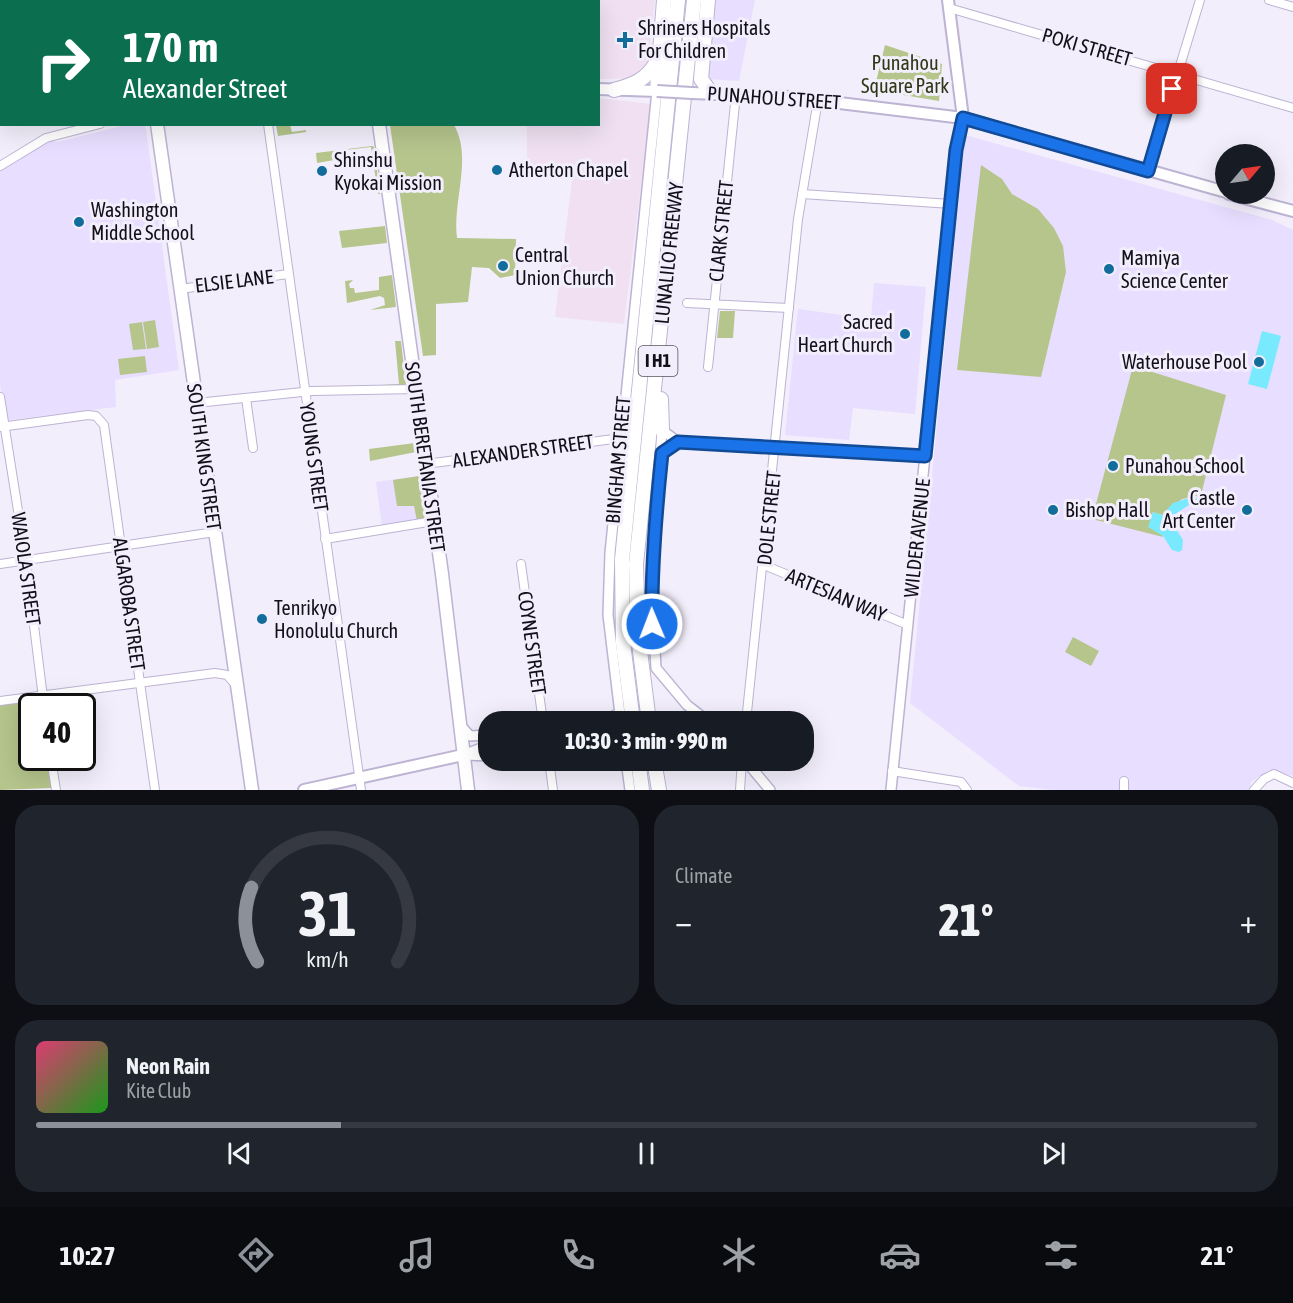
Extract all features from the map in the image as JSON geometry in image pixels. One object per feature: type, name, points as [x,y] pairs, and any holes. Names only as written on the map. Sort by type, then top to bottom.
[{"type":"highway","points":[[657,91],[664,0]]},
{"type":"highway","name":"LUNALILO FREEWAY","points":[[632,711],[623,643],[622,560],[678,0]]},
{"type":"highway","name":"LUNALILO FREEWAY","points":[[648,711],[638,635],[636,564],[694,0]]},
{"type":"highway","points":[[708,0],[701,79],[711,93]]},
{"type":"highway","points":[[614,90],[643,79],[649,75],[658,61]]},
{"type":"highway","points":[[660,338],[662,430]]},
{"type":"highway","points":[[639,771],[641,786]]},
{"type":"highway","points":[[656,771],[659,790]]},
{"type":"main road","name":"WILDER AVENUE","points":[[949,4],[963,118]]},
{"type":"main road","name":"PUNAHOU STREET","points":[[600,89],[736,94],[818,100],[963,118],[1215,190]]},
{"type":"main road","name":"SOUTH KING STREET","points":[[157,126],[252,790]]},
{"type":"main road","name":"SOUTH BERETANIA STREET","points":[[379,126],[434,521],[468,790]]},
{"type":"main road","name":"PUNAHOU STREET","points":[[1267,204],[1293,211]]},
{"type":"main road","points":[[304,790],[463,755]]},
{"type":"street","points":[[1148,171],[1200,0]]},
{"type":"street","points":[[1269,0],[1293,7]]},
{"type":"street","name":"POKI STREET","points":[[949,4],[1293,108]]},
{"type":"street","name":"BINGHAM STREET","points":[[614,711],[608,615],[610,553],[657,91]]},
{"type":"street","name":"CLARK STREET","points":[[708,367],[736,94]]},
{"type":"street","name":"DOLE STREET","points":[[747,711],[802,194],[818,100]]},
{"type":"street","name":"WILDER AVENUE","points":[[891,790],[956,150],[963,118]]},
{"type":"street","points":[[0,166],[46,138],[92,126]]},
{"type":"street","name":"YOUNG STREET","points":[[268,126],[361,790]]},
{"type":"street","points":[[802,194],[951,204]]},
{"type":"street","name":"ELSIE LANE","points":[[180,289],[288,274]]},
{"type":"street","points":[[687,303],[789,308]]},
{"type":"street","points":[[196,403],[304,392],[416,389]]},
{"type":"street","name":"WAIOLA STREET","points":[[0,397],[2,427],[26,561],[42,693]]},
{"type":"street","points":[[246,398],[253,448]]},
{"type":"street","name":"ALGAROBA STREET","points":[[2,427],[88,415],[100,419],[105,431],[155,790]]},
{"type":"street","points":[[662,430],[678,442],[925,456]]},
{"type":"street","points":[[662,430],[651,583],[656,668],[695,711]]},
{"type":"street","name":"ALEXANDER STREET","points":[[426,464],[621,438]]},
{"type":"street","points":[[662,453],[678,442]]},
{"type":"street","points":[[326,539],[434,521]]},
{"type":"street","points":[[0,564],[215,532]]},
{"type":"street","name":"COYNE STREET","points":[[521,564],[541,711]]},
{"type":"street","name":"ARTESIAN WAY","points":[[764,565],[908,625]]},
{"type":"street","points":[[57,693],[219,673],[229,677],[238,689]]},
{"type":"street","points":[[0,701],[18,698]]},
{"type":"street","points":[[459,720],[463,729],[470,736],[478,736]]},
{"type":"street","points":[[463,755],[478,749]]},
{"type":"street","points":[[463,755],[478,756]]},
{"type":"street","points":[[53,771],[56,790]]},
{"type":"street","points":[[550,771],[553,790]]},
{"type":"street","points":[[627,771],[630,790]]},
{"type":"street","points":[[740,790],[743,771]]},
{"type":"street","points":[[754,771],[770,790]]},
{"type":"street","points":[[892,771],[960,782],[967,790]]},
{"type":"street","points":[[1254,790],[1263,779],[1274,774],[1293,783]]},
{"type":"shaded area","name":"Shriners Hospitals For Children","points":[[600,0],[655,0],[647,78],[600,79]]},
{"type":"shaded area","points":[[713,0],[755,0],[739,81],[706,79]]},
{"type":"shaded area","points":[[600,98],[651,104],[624,324],[555,317],[573,172],[527,169],[527,126],[600,126]]},
{"type":"shaded area","name":"Washington Middle School","points":[[122,126],[144,126],[179,370],[115,380],[116,407],[9,420],[3,414],[0,382],[0,170],[47,140],[57,142]]},
{"type":"shaded area","name":"Punahou School","points":[[965,135],[1272,220],[1293,230],[1293,776],[1269,770],[1251,782],[1250,790],[1053,790],[1019,786],[910,703]]},
{"type":"shaded area","points":[[874,283],[926,287],[915,414],[853,408],[849,440],[785,435],[798,309],[871,319]]},
{"type":"shaded area","points":[[419,476],[425,520],[382,526],[376,482]]},
{"type":"green space","name":"Punahou Square Park","points":[[885,45],[942,64],[939,101],[874,90]]},
{"type":"green space","points":[[276,126],[290,126],[292,132],[306,130],[306,132],[278,136]]},
{"type":"green space","points":[[390,126],[454,126],[462,152],[456,224],[457,238],[516,239],[515,275],[500,278],[489,268],[472,267],[468,302],[436,304],[436,355],[423,356]]},
{"type":"green space","points":[[372,146],[374,147],[380,194],[378,194],[371,147],[345,150],[346,158],[317,163],[316,153]]},
{"type":"green space","points":[[981,165],[1002,179],[1012,194],[1038,209],[1054,228],[1063,246],[1066,272],[1041,377],[957,370]]},
{"type":"green space","points":[[385,226],[387,243],[342,248],[339,231]]},
{"type":"green space","points":[[392,275],[396,307],[370,310],[385,305],[384,298],[380,296],[347,303],[345,281],[353,280],[349,284],[350,288],[354,288],[355,293],[379,290],[379,277]]},
{"type":"green space","points":[[720,311],[735,311],[733,338],[717,338]]},
{"type":"green space","points":[[155,320],[159,347],[147,349],[143,322]]},
{"type":"green space","points":[[142,322],[146,349],[133,350],[129,324]]},
{"type":"green space","points":[[395,341],[401,341],[406,385],[364,386],[399,384]]},
{"type":"green space","points":[[145,356],[147,372],[120,375],[118,359]]},
{"type":"green space","points":[[1133,366],[1226,395],[1201,495],[1182,499],[1162,515],[1153,512],[1151,516],[1163,537],[1092,519]]},
{"type":"green space","points":[[415,443],[416,452],[370,461],[369,449]]},
{"type":"green space","points":[[419,476],[425,520],[417,521],[414,506],[397,506],[393,480]]},
{"type":"green space","points":[[1073,637],[1099,651],[1091,666],[1065,652]]},
{"type":"green space","points":[[18,700],[18,771],[50,771],[52,788],[0,790],[0,703]]},
{"type":"water","points":[[1262,331],[1281,336],[1267,389],[1248,384]]},
{"type":"water","points":[[1192,497],[1198,499],[1169,518],[1183,540],[1182,550],[1179,552],[1172,550],[1163,536],[1148,527],[1153,512],[1162,515],[1173,503]]},
{"type":"place","name":"Shriners Hospitals For Children","points":[[625,40]]},
{"type":"place","name":"Atherton Chapel","points":[[497,170]]},
{"type":"place","name":"Shinshu Kyokai Mission","points":[[322,171]]},
{"type":"place","name":"Washington Middle School","points":[[79,222]]},
{"type":"place","name":"Central Union Church","points":[[503,266]]},
{"type":"place","name":"Mamiya Science Center","points":[[1109,269]]},
{"type":"place","name":"Sacred Heart Church","points":[[905,334]]},
{"type":"place","name":"Waterhouse Pool","points":[[1259,362]]},
{"type":"place","name":"Punahou School","points":[[1113,466]]},
{"type":"place","name":"Bishop Hall","points":[[1053,510]]},
{"type":"place","name":"Castle Art Center","points":[[1247,510]]},
{"type":"place","name":"Tenrikyo Honolulu Church","points":[[262,619]]},
{"type":"route","points":[[652,624],[651,583],[657,499],[662,453],[668,448],[678,442],[785,450],[925,456],[956,150],[963,118],[1148,171],[1172,89]]}]
